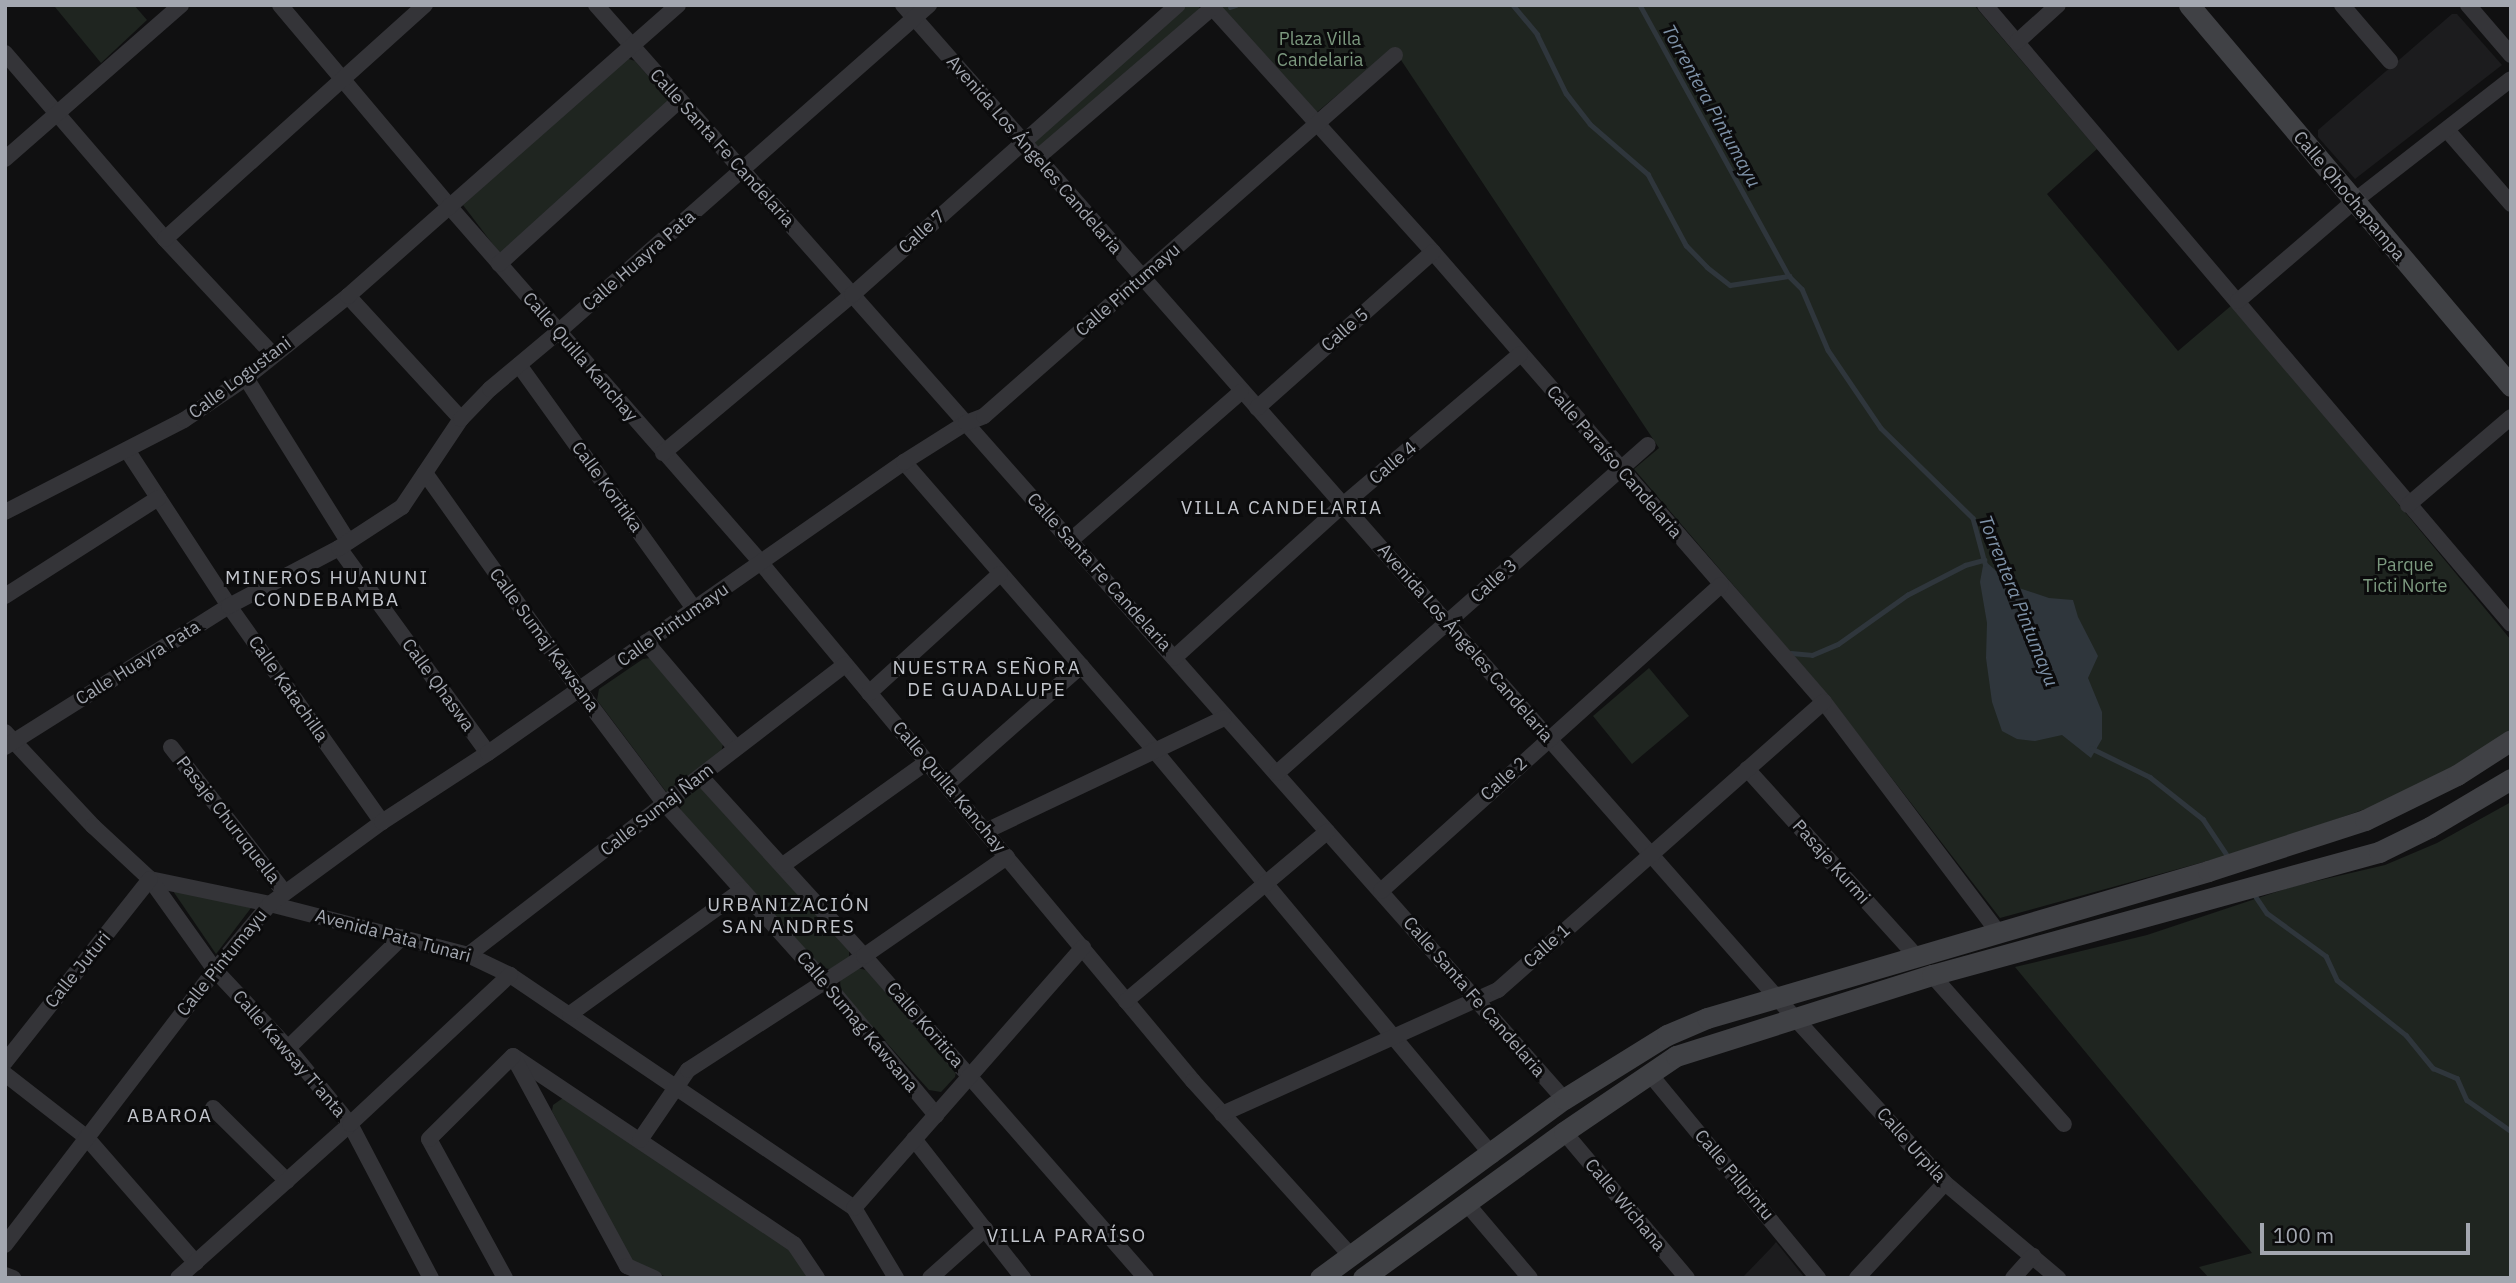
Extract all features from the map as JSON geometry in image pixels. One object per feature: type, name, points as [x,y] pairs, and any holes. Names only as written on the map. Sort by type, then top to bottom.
[{"type":"main road","name":"Calle Qhochapampa","points":[[2189,5],[2511,386]]},
{"type":"main road","points":[[1320,1278],[1564,1099],[1667,1035],[1707,1018],[1915,955],[2208,872],[2365,820],[2457,775],[2511,740]]},
{"type":"main road","points":[[1368,1276],[1564,1132],[1675,1056],[1932,975],[2379,852],[2454,814],[2511,779]]},
{"type":"main road","name":"Calle Quilla Kanchay","points":[[1352,1257],[1368,1276]]},
{"type":"street","points":[[5,159],[181,5]]},
{"type":"street","name":"Calle Quilla Kanchay","points":[[280,5],[449,206],[761,563],[1222,1114],[1352,1257]]},
{"type":"street","points":[[165,239],[425,5]]},
{"type":"street","name":"Calle Santa Fe Candelaria","points":[[596,5],[1174,658],[1224,718],[1277,773],[1564,1099]]},
{"type":"street","name":"Calle Logustani","points":[[5,512],[184,420],[246,378],[348,296],[678,5]]},
{"type":"street","name":"Avenida Los Ángeles Candelaria","points":[[902,5],[1777,998]]},
{"type":"street","name":"Calle Huayra Pata","points":[[8,740],[229,606],[344,544],[402,507],[461,419],[490,389],[929,5]]},
{"type":"street","name":"Calle 7","points":[[663,453],[852,295],[1177,5]]},
{"type":"street","points":[[1985,5],[2511,624]]},
{"type":"street","points":[[2017,42],[2058,5]]},
{"type":"street","points":[[2342,5],[2390,61]]},
{"type":"street","points":[[2468,5],[2511,55]]},
{"type":"street","points":[[1037,158],[1212,6]]},
{"type":"street","name":"Calle Paraíso Candelaria","points":[[1212,6],[1433,252],[1824,702],[1999,933]]},
{"type":"street","points":[[5,53],[165,239],[273,355]]},
{"type":"street","name":"Calle Pintumayu","points":[[5,1245],[215,970],[270,904],[382,822],[488,753],[904,463],[966,423],[984,416],[1395,55]]},
{"type":"street","points":[[2238,301],[2353,202],[2511,79]]},
{"type":"street","points":[[499,264],[680,100]]},
{"type":"street","points":[[2446,130],[2511,204]]},
{"type":"street","name":"Calle 5","points":[[1257,408],[1433,252]]},
{"type":"street","points":[[348,296],[461,419]]},
{"type":"street","name":"Calle 4","points":[[1174,658],[1344,504],[1520,354]]},
{"type":"street","name":"Calle Koritika","points":[[519,365],[695,610]]},
{"type":"street","name":"Calle Qhaswa","points":[[246,378],[344,544],[488,753]]},
{"type":"street","points":[[1070,541],[1241,392]]},
{"type":"street","points":[[2408,505],[2511,417]]},
{"type":"street","name":"Calle 3","points":[[1277,773],[1648,445]]},
{"type":"street","name":"Calle Katachilla","points":[[127,450],[229,606],[382,822]]},
{"type":"street","points":[[904,463],[1153,750],[1492,1154]]},
{"type":"street","name":"Calle Sumaj Kawsana","points":[[425,473],[579,690],[665,804]]},
{"type":"street","points":[[5,596],[158,498]]},
{"type":"street","points":[[869,692],[1000,574]]},
{"type":"street","name":"Calle 2","points":[[1381,891],[1721,585]]},
{"type":"street","points":[[646,642],[736,748]]},
{"type":"street","name":"Calle Sumaj Ñam","points":[[468,955],[845,665]]},
{"type":"street","points":[[947,784],[1081,666]]},
{"type":"street","name":"Calle 1","points":[[1222,1114],[1498,990],[1651,852],[1824,702]]},
{"type":"street","points":[[986,831],[1224,718]]},
{"type":"street","points":[[8,740],[150,879]]},
{"type":"street","name":"Pasaje Churuquella","points":[[171,747],[285,893]]},
{"type":"street","points":[[783,865],[928,761]]},
{"type":"street","name":"Pasaje Kurmi","points":[[1747,769],[1915,955]]},
{"type":"street","name":"Calle Koritica","points":[[701,777],[864,956],[1146,1278]]},
{"type":"street","name":"Calle Sumag Kawsana","points":[[665,804],[824,981],[936,1115]]},
{"type":"street","points":[[1126,1001],[1327,832]]},
{"type":"street","points":[[640,1140],[688,1070],[864,956],[1007,858]]},
{"type":"street","name":"Avenida Pata Tunari","points":[[150,879],[270,904],[468,955],[510,975],[570,1014],[854,1208]]},
{"type":"street","name":"Calle Kawsay T'anta","points":[[150,879],[215,970],[288,1048],[350,1125],[431,1278]]},
{"type":"street","name":"Calle Juturi","points":[[5,1062],[150,879]]},
{"type":"street","points":[[570,1014],[742,890]]},
{"type":"street","points":[[288,1048],[402,937]]},
{"type":"street","points":[[896,1278],[854,1208],[1083,947]]},
{"type":"street","points":[[178,1278],[350,1125],[510,975]]},
{"type":"street","points":[[1932,975],[2064,1124]]},
{"type":"street","name":"Calle Urpila","points":[[1777,998],[1945,1183],[2058,1278]]},
{"type":"street","points":[[513,1056],[794,1244],[817,1278]]},
{"type":"street","points":[[513,1056],[627,1266],[654,1278]]},
{"type":"street","points":[[505,1278],[429,1139],[513,1056]]},
{"type":"street","name":"Calle Pillpintu","points":[[1649,1073],[1818,1278]]},
{"type":"street","points":[[5,1074],[86,1137],[196,1263]]},
{"type":"street","points":[[547,1119],[554,1098],[572,1095]]},
{"type":"street","points":[[213,1108],[287,1181]]},
{"type":"street","name":"Calle Wichana","points":[[1564,1132],[1687,1278]]},
{"type":"street","points":[[914,1139],[1023,1278]]},
{"type":"street","points":[[1857,1278],[1945,1183]]},
{"type":"street","points":[[1467,1204],[1531,1278]]},
{"type":"street","points":[[930,1278],[985,1229]]},
{"type":"street","points":[[2012,1278],[2033,1256]]},
{"type":"street","points":[[5,1275],[13,1278]]},
{"type":"shaded area","points":[[2452,14],[2457,14],[2502,65],[2355,179],[2318,137],[2318,130]]},
{"type":"shaded area","points":[[1776,1242],[1805,1278],[1742,1278],[1771,1248]]},
{"type":"green space","points":[[134,5],[147,20],[101,63],[55,7]]},
{"type":"green space","points":[[1187,5],[1199,5],[1200,12],[1038,150],[1032,143]]},
{"type":"green space","points":[[1219,5],[1974,5],[2097,149],[2047,194],[2178,351],[2232,305],[2239,312],[2511,640],[2511,729],[2468,759],[2385,802],[2258,847],[2000,918],[1829,697],[1634,469],[1659,448],[1393,48],[1316,113]]},
{"type":"green space","points":[[626,58],[635,61],[672,103],[501,255],[463,205]]},
{"type":"green space","points":[[650,658],[723,744],[721,753],[667,793],[597,700],[599,689],[643,659]]},
{"type":"green space","points":[[1649,668],[1689,716],[1632,764],[1593,716]]},
{"type":"green space","points":[[697,788],[701,788],[849,950],[849,958],[830,969],[822,968],[681,812],[679,802]]},
{"type":"green space","points":[[2511,802],[2511,1278],[2209,1278],[2199,1267],[2252,1253],[2015,967],[2147,935],[2291,887],[2385,865],[2437,843]]},
{"type":"green space","points":[[173,891],[254,904],[216,954]]},
{"type":"green space","points":[[857,968],[866,970],[956,1072],[955,1077],[941,1092],[929,1090],[841,992],[840,980]]},
{"type":"green space","points":[[563,1098],[789,1247],[812,1278],[669,1278],[631,1262],[552,1111],[553,1105]]},
{"type":"water","points":[[1984,560],[2013,586],[2049,598],[2073,600],[2078,617],[2098,656],[2088,678],[2102,712],[2102,739],[2091,758],[2062,735],[2035,741],[2017,739],[2002,731],[1992,702],[1986,658],[1987,623],[1980,582]]},
{"type":"waterway","points":[[1230,7],[1236,5]]},
{"type":"waterway","points":[[1513,5],[1537,34],[1566,93],[1590,124],[1648,174],[1686,245],[1707,267],[1730,285],[1789,276]]},
{"type":"waterway","name":"Torrentera Pintumayu","points":[[1640,5],[1789,276],[1802,289],[1828,350],[1881,428],[1973,518],[1985,563]]},
{"type":"waterway","points":[[1791,653],[1812,655],[1838,644],[1907,595],[1965,565],[1984,560]]},
{"type":"waterway","name":"Torrentera Pintumayu","points":[[2091,748],[2150,777],[2203,819],[2229,858]]},
{"type":"waterway","name":"Torrentera Pintumayu","points":[[2254,894],[2267,913],[2326,956],[2337,980],[2406,1035],[2433,1068],[2457,1078],[2467,1100],[2511,1131]]},
{"type":"district","name":"VILLA CANDELARIA","points":[[1282,508]]},
{"type":"district","name":"MINEROS HUANUNI CONDEBAMBA","points":[[327,589]]},
{"type":"district","name":"NUESTRA SEÑORA DE GUADALUPE","points":[[987,679]]},
{"type":"district","name":"URBANIZACIÓN SAN ANDRES","points":[[789,916]]},
{"type":"district","name":"ABAROA","points":[[170,1116]]},
{"type":"district","name":"VILLA PARAÍSO","points":[[1067,1236]]},
{"type":"park label","name":"Plaza Villa Candelaria","points":[[1320,50]]},
{"type":"park label","name":"Parque Ticti Norte","points":[[2405,576]]}]
